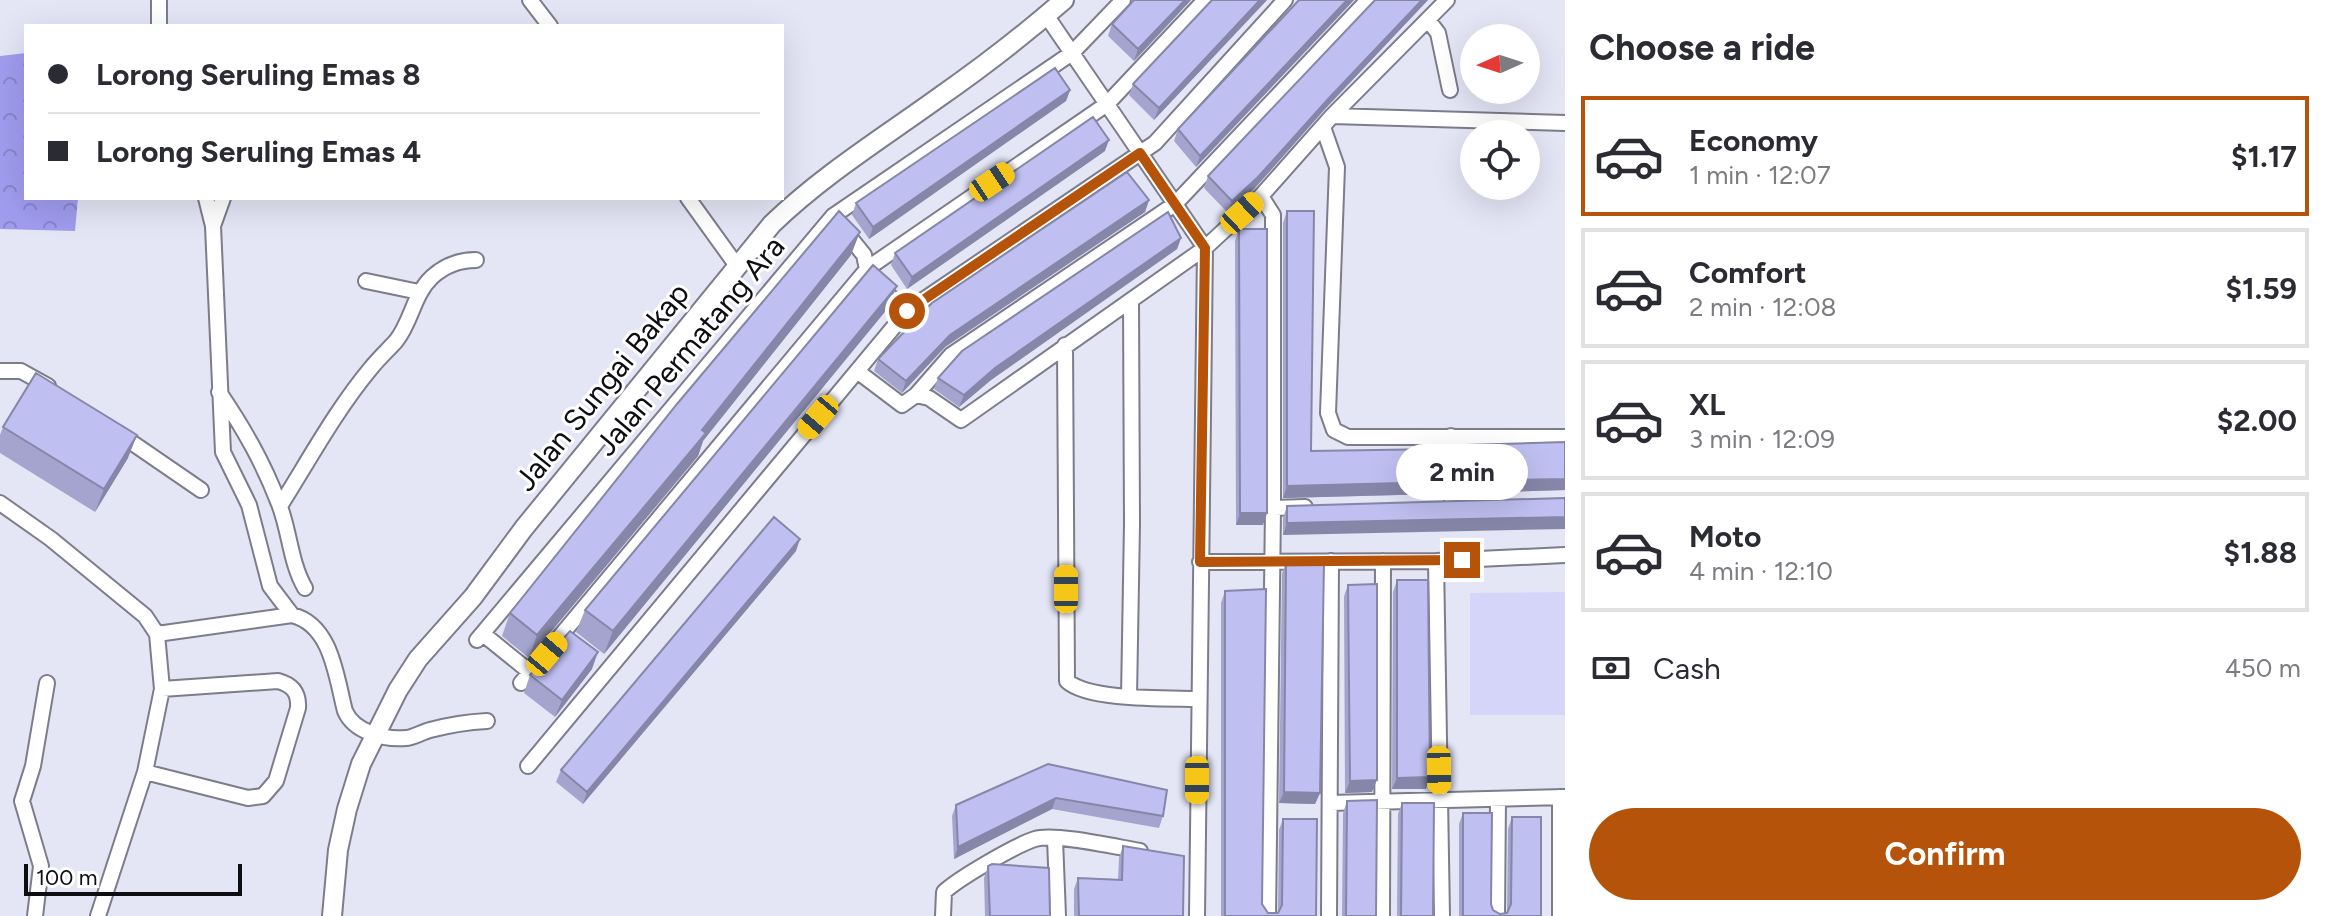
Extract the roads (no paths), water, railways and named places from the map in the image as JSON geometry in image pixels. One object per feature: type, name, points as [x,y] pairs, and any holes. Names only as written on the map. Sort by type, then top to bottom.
[{"type":"main road","name":"Jalan Sungai Bakap","points":[[332,916],[338,850],[347,809],[374,734],[418,659],[473,597],[524,528],[772,224],[840,166],[939,98],[1064,0]]},
{"type":"street","points":[[159,0],[159,24]]},
{"type":"street","points":[[530,0],[548,24]]},
{"type":"street","name":"Jalan Permatang Ara","points":[[868,268],[810,334],[568,639],[526,678],[480,637],[833,216],[1072,53],[1123,0]]},
{"type":"street","points":[[868,268],[1107,104],[1205,0]]},
{"type":"street","points":[[528,766],[602,665],[907,311],[1155,143],[1285,0]]},
{"type":"street","points":[[857,371],[902,405],[916,395],[951,355],[1175,204],[1368,0]]},
{"type":"street","points":[[916,395],[929,398],[961,420],[1205,248],[1261,196],[1447,0]]},
{"type":"street","points":[[1046,15],[1205,248],[1199,699],[1189,858],[1197,916]]},
{"type":"street","points":[[1428,20],[1438,33],[1450,90]]},
{"type":"street","points":[[1328,122],[1565,123]]},
{"type":"street","points":[[1328,122],[1337,167],[1328,413],[1334,430],[1348,437],[1565,437]]},
{"type":"street","points":[[1261,196],[1273,215],[1276,820],[1268,916]]},
{"type":"street","points":[[206,200],[213,226],[223,452],[249,505],[270,586],[292,615]]},
{"type":"street","points":[[213,226],[222,200]]},
{"type":"street","points":[[689,200],[737,266]]},
{"type":"street","points":[[833,216],[864,255],[869,279],[907,311]]},
{"type":"street","points":[[280,506],[340,412],[403,329],[419,292],[443,269],[455,263],[476,260]]},
{"type":"street","points":[[366,281],[419,292]]},
{"type":"street","points":[[1129,697],[1131,301]]},
{"type":"street","points":[[1065,345],[1067,681],[1074,687],[1129,697],[1199,699]]},
{"type":"street","points":[[0,371],[28,374],[58,393]]},
{"type":"street","points":[[219,392],[248,435],[280,506],[296,573],[305,588]]},
{"type":"street","points":[[111,429],[201,490]]},
{"type":"street","points":[[1451,436],[1451,503]]},
{"type":"street","points":[[0,503],[51,539],[145,616],[157,634],[162,689],[145,772],[98,916]]},
{"type":"street","points":[[1273,508],[1318,507]]},
{"type":"street","points":[[1200,562],[1436,561],[1565,555]]},
{"type":"street","points":[[1329,916],[1322,821],[1330,803],[1331,561]]},
{"type":"street","points":[[1382,916],[1383,561]]},
{"type":"street","points":[[1436,561],[1442,916]]},
{"type":"street","points":[[157,634],[292,615],[305,618],[321,633],[349,721],[356,728],[407,739],[454,723],[487,721]]},
{"type":"street","points":[[145,772],[248,798],[263,796],[276,781],[298,708],[299,698],[293,688],[278,681],[162,689]]},
{"type":"street","points":[[35,916],[41,866],[22,801],[33,766],[47,683]]},
{"type":"street","points":[[1330,803],[1563,797],[1560,916]]},
{"type":"street","points":[[1497,916],[1498,799]]},
{"type":"street","points":[[943,916],[944,892],[956,881],[1037,838],[1153,853]]},
{"type":"street","points":[[1055,839],[1058,916]]}]
